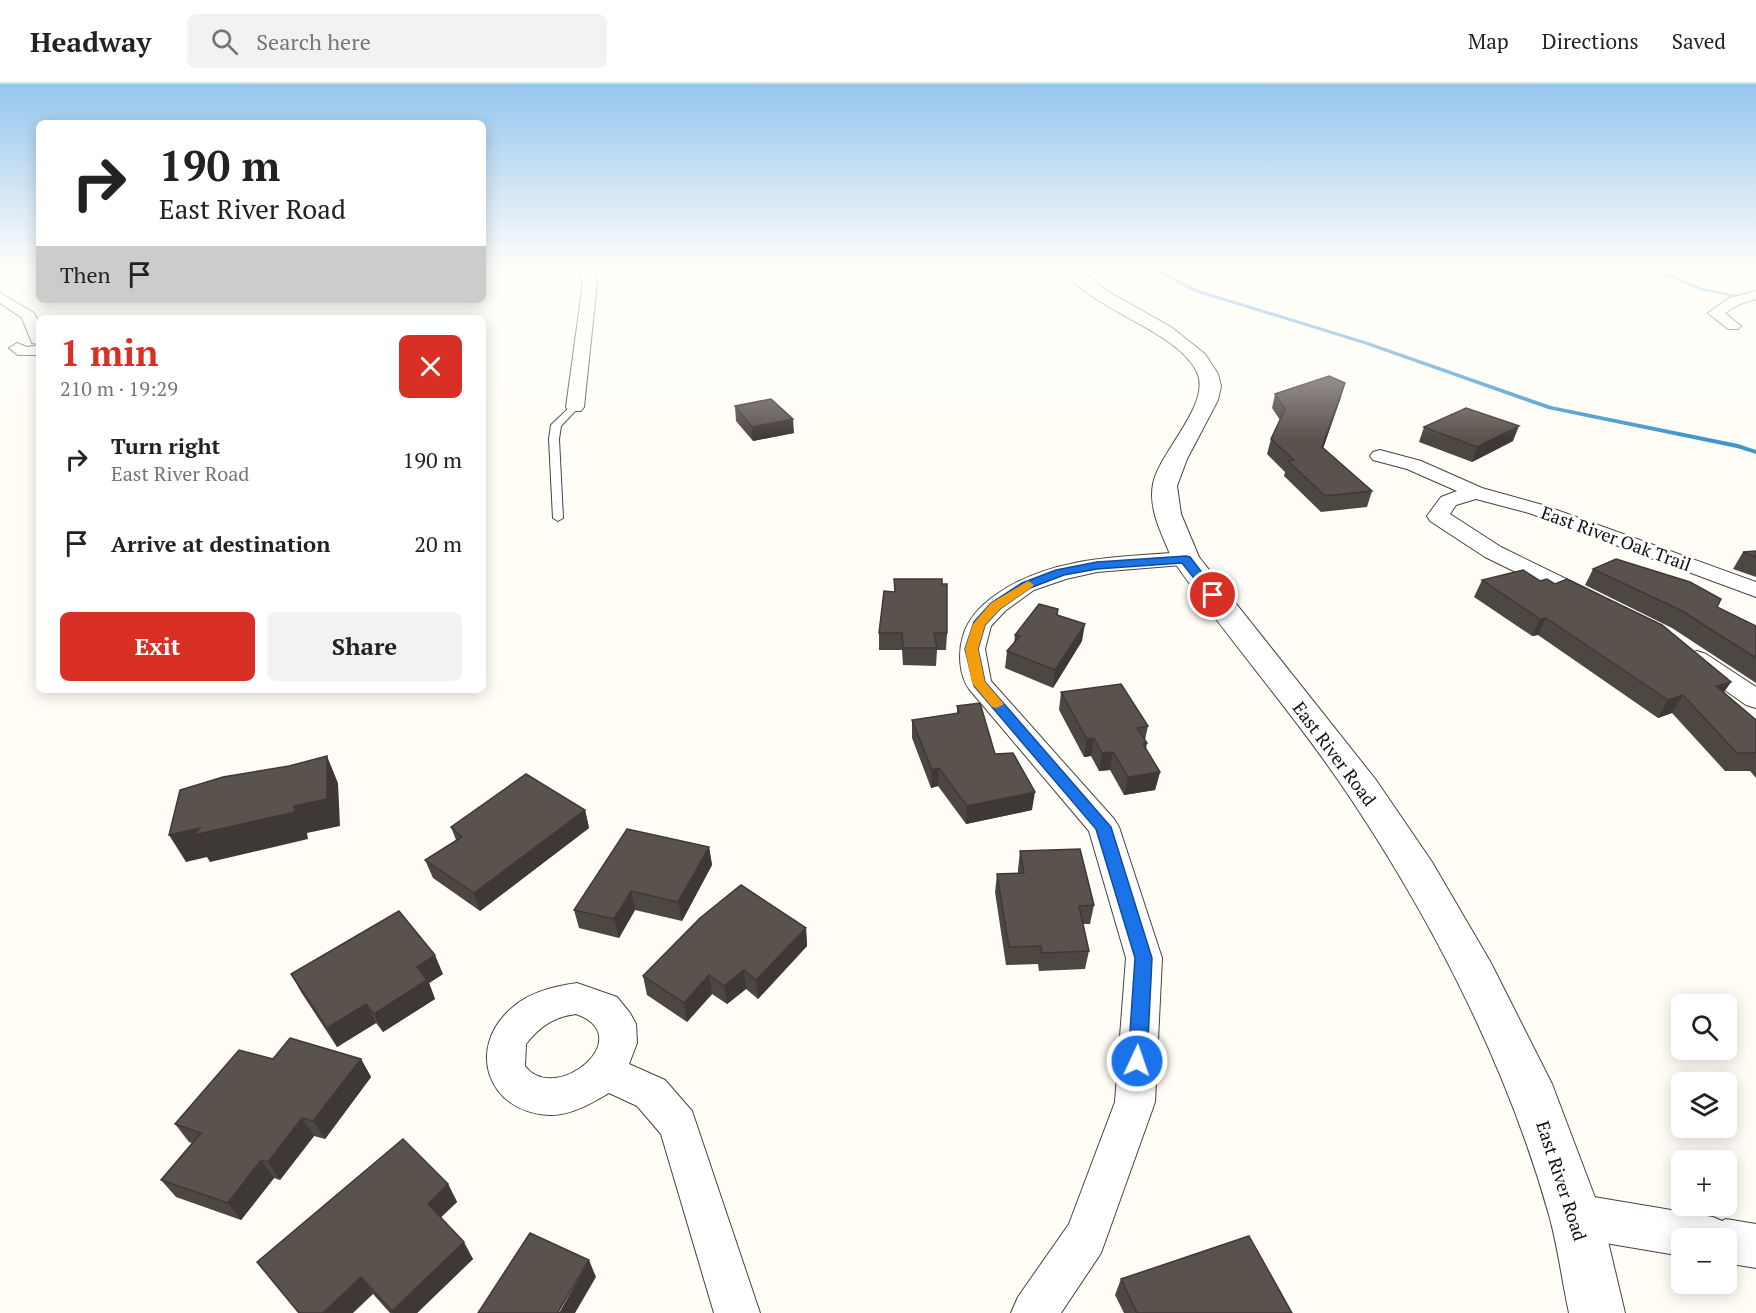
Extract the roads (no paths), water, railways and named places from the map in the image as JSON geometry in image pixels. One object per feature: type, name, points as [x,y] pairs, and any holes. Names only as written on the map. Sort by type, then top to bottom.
[{"type":"street","points":[[575,407],[585,324]]},
{"type":"street","name":"East River Road","points":[[1151,324],[1180,342],[1209,374],[1209,397],[1172,465],[1165,485],[1167,516],[1186,559],[1363,789],[1418,873],[1476,976],[1528,1084],[1576,1216],[1597,1313]]},
{"type":"street","points":[[1730,324],[1733,327]]},
{"type":"street","name":"East River Oak Trail","points":[[1380,456],[1414,465],[1474,492],[1536,509],[1756,590]]},
{"type":"street","points":[[1474,492],[1449,501],[1438,516],[1493,552],[1610,609]]},
{"type":"street","points":[[1034,1313],[1086,1238],[1135,1102],[1144,958],[1103,827],[978,683],[972,649],[979,624],[996,606],[1026,585],[1060,573],[1097,565],[1186,559]]},
{"type":"street","points":[[1681,648],[1756,699]]},
{"type":"street","points":[[605,1071],[651,1094],[678,1124],[737,1313]]},
{"type":"street","points":[[1576,1216],[1671,1232]]},
{"type":"street","points":[[1737,1243],[1756,1246]]},
{"type":"lane","points":[[558,518],[554,440],[556,424],[575,407]]},
{"type":"waterway","points":[[1305,324],[1366,343],[1550,408],[1738,446],[1756,452]]}]
